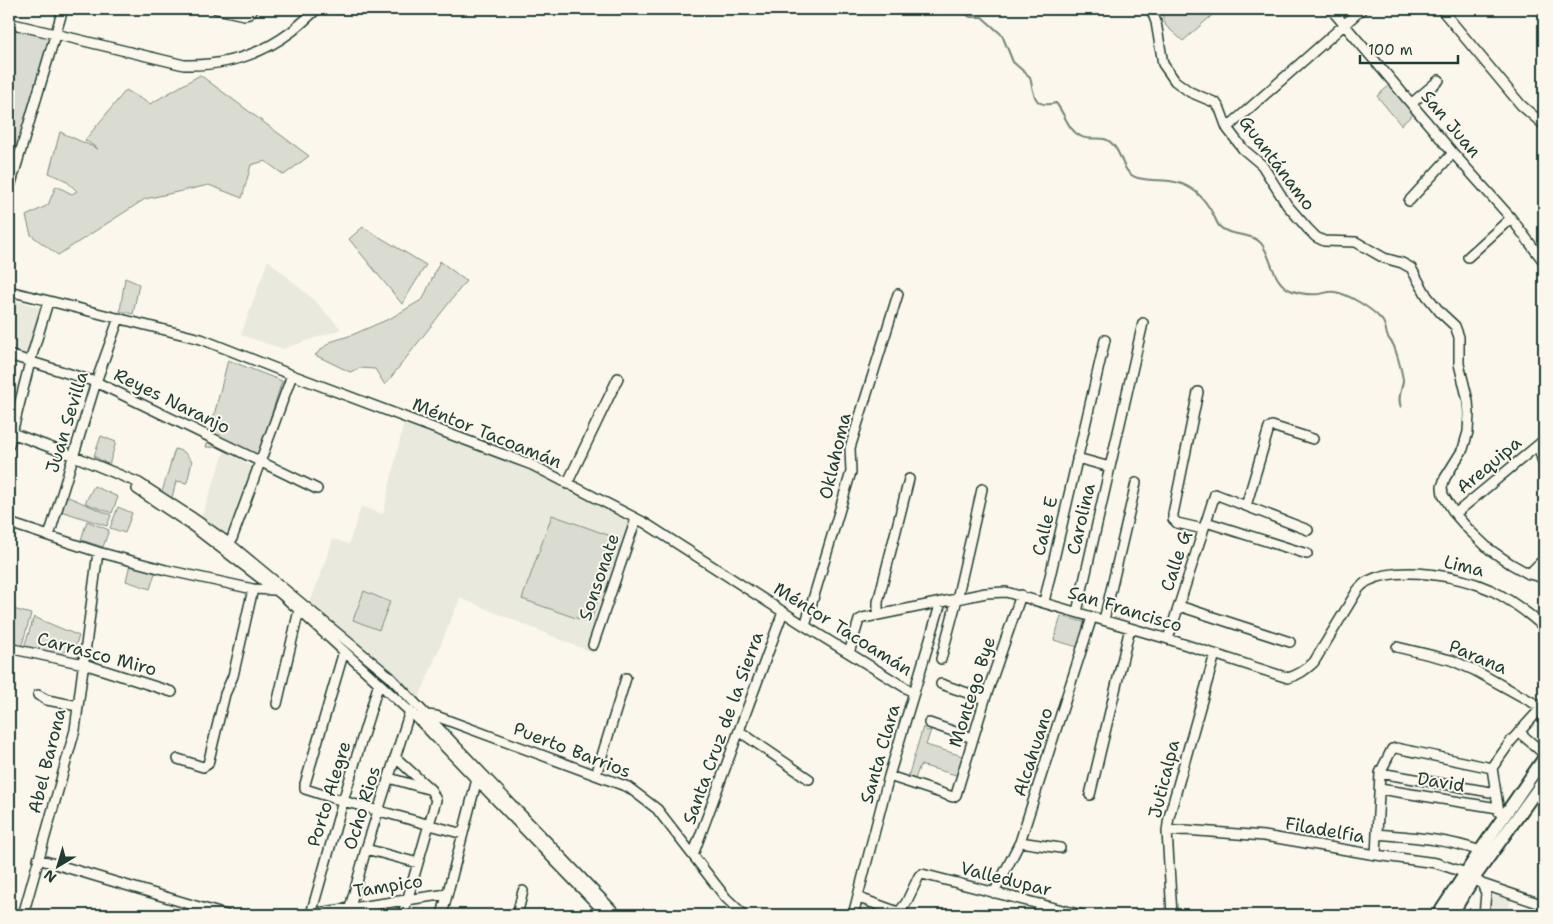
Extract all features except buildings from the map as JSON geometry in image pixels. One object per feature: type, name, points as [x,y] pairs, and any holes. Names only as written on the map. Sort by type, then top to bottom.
[{"type":"main road","points":[[1438,915],[1474,879],[1480,851],[1544,756]]},
{"type":"main road","points":[[1451,915],[1544,780]]},
{"type":"street","points":[[9,190],[13,160],[63,9]]},
{"type":"street","points":[[217,9],[244,15],[249,14],[253,9]]},
{"type":"street","points":[[9,23],[184,65],[203,65],[231,61],[257,52],[291,32],[317,9]]},
{"type":"street","name":"Guantánamo","points":[[1151,9],[1156,22],[1163,64],[1175,81],[1190,92],[1216,103],[1228,128],[1243,149],[1262,165],[1287,205],[1308,230],[1316,237],[1324,240],[1356,242],[1384,258],[1402,263],[1411,268],[1427,296],[1454,326],[1459,337],[1459,364],[1470,414],[1468,432],[1463,449],[1445,478],[1442,487],[1443,495],[1455,514],[1489,549],[1529,574],[1544,578]]},
{"type":"street","name":"San Juan","points":[[1331,9],[1453,153],[1511,218],[1544,262]]},
{"type":"street","points":[[1228,128],[1362,9]]},
{"type":"street","points":[[1441,9],[1521,105],[1544,125]]},
{"type":"street","points":[[1412,103],[1439,80]]},
{"type":"street","points":[[1410,201],[1453,153]]},
{"type":"street","points":[[1468,257],[1511,218]]},
{"type":"street","name":"Méntor Tacoamán","points":[[9,291],[201,339],[532,465],[636,519],[914,693]]},
{"type":"street","name":"Oklahoma","points":[[805,626],[850,472],[850,448],[898,294]]},
{"type":"street","points":[[9,445],[10,433],[48,302]]},
{"type":"street","name":"Juan Sevilla","points":[[49,536],[96,382],[119,318]]},
{"type":"street","points":[[1110,467],[1143,323]]},
{"type":"street","name":"Calle E","points":[[1044,602],[1105,340]]},
{"type":"street","name":"Reyes Naranjo","points":[[9,355],[96,382],[317,489]]},
{"type":"street","points":[[230,544],[292,375]]},
{"type":"street","points":[[567,484],[618,378]]},
{"type":"street","points":[[1198,392],[1173,519],[1177,523],[1204,526],[1307,554]]},
{"type":"street","points":[[1308,530],[1246,506],[1269,428],[1272,426],[1313,439]]},
{"type":"street","points":[[10,433],[74,456],[139,483],[230,544],[377,665],[477,778],[607,915]]},
{"type":"street","points":[[1541,443],[1544,466]]},
{"type":"street","name":"Arequipa","points":[[1455,514],[1541,443]]},
{"type":"street","name":"Carolina","points":[[1077,458],[1110,467],[1077,612]]},
{"type":"street","points":[[117,474],[191,525],[274,590],[410,711],[422,717],[617,915]]},
{"type":"street","points":[[878,615],[878,602],[909,478]]},
{"type":"street","points":[[1104,620],[1136,483]]},
{"type":"street","points":[[941,659],[982,489]]},
{"type":"street","name":"Calle G","points":[[1168,639],[1215,494],[1246,506]]},
{"type":"street","name":"Sonsonate","points":[[594,645],[636,519]]},
{"type":"street","points":[[9,523],[98,552],[166,570],[253,589],[274,590]]},
{"type":"street","name":"Abel Barona","points":[[23,915],[75,730],[98,552]]},
{"type":"street","points":[[1529,574],[1544,559]]},
{"type":"street","name":"Lima","points":[[1366,582],[1395,573],[1416,572],[1455,579],[1489,589],[1523,609],[1544,627]]},
{"type":"street","name":"San Francisco","points":[[849,653],[859,620],[941,602],[996,592],[1006,592],[1168,639],[1288,678],[1306,670],[1314,662],[1357,591],[1366,582]]},
{"type":"street","points":[[178,759],[203,767],[208,764],[225,694],[233,676],[253,589]]},
{"type":"street","name":"Montego Bye","points":[[890,776],[953,797],[956,795],[985,699],[1020,595]]},
{"type":"street","name":"Santa Clara","points":[[853,915],[890,776],[941,602]]},
{"type":"street","points":[[1179,606],[1290,642]]},
{"type":"street","points":[[277,704],[298,610]]},
{"type":"street","name":"Santa Cruz de la Sierra","points":[[693,855],[783,612]]},
{"type":"street","name":"Alcahuano","points":[[994,892],[1020,842],[1092,617]]},
{"type":"street","points":[[1090,795],[1130,628]]},
{"type":"street","name":"Parana","points":[[1397,647],[1450,660],[1474,670],[1543,706]]},
{"type":"street","name":"Carrasco Miro","points":[[13,649],[84,664],[172,692]]},
{"type":"street","points":[[344,651],[304,784],[305,789],[463,834]]},
{"type":"street","name":"Juticalpa","points":[[1172,915],[1167,831],[1169,817],[1215,654]]},
{"type":"street","points":[[596,775],[626,678]]},
{"type":"street","name":"Porto Alegre","points":[[307,914],[379,684]]},
{"type":"street","points":[[942,684],[985,699]]},
{"type":"street","points":[[38,695],[48,700],[78,706]]},
{"type":"street","points":[[1501,821],[1492,768],[1519,732],[1543,706]]},
{"type":"street","name":"Ocho Rios","points":[[350,912],[366,849],[410,711]]},
{"type":"street","name":"Puerto Barrios","points":[[422,717],[436,716],[628,787],[653,805],[726,898],[743,915]]},
{"type":"street","points":[[929,724],[974,738]]},
{"type":"street","points":[[739,731],[810,779]]},
{"type":"street","points":[[1519,732],[1544,756]]},
{"type":"street","points":[[1376,855],[1380,773],[1392,749],[1396,748],[1492,768]]},
{"type":"street","points":[[395,757],[431,790],[436,800],[403,915]]},
{"type":"street","points":[[1380,773],[1496,793]]},
{"type":"street","points":[[390,778],[431,790]]},
{"type":"street","points":[[442,915],[477,778]]},
{"type":"street","name":"David","points":[[1380,789],[1498,808]]},
{"type":"street","name":"Filadelfia","points":[[1167,831],[1185,830],[1264,836],[1436,863],[1544,905]]},
{"type":"street","points":[[1377,834],[1425,839],[1470,847],[1480,851]]},
{"type":"street","points":[[1020,842],[1060,848]]},
{"type":"street","points":[[366,849],[418,863]]},
{"type":"street","points":[[38,859],[226,915]]},
{"type":"street","name":"Valledupar","points":[[898,914],[922,874],[1082,915]]},
{"type":"street","points":[[1474,879],[1486,893],[1484,915]]},
{"type":"street","points":[[517,915],[523,890]]},
{"type":"street","name":"Tampico","points":[[307,914],[350,912],[447,894]]},
{"type":"street","points":[[858,898],[898,914]]},
{"type":"street","points":[[1037,915],[1041,904]]},
{"type":"shaded area","points":[[1160,9],[1219,9],[1183,41],[1166,26]]},
{"type":"shaded area","points":[[9,26],[51,38],[19,154],[9,151]]},
{"type":"shaded area","points":[[200,75],[309,156],[284,175],[265,161],[251,165],[242,198],[209,185],[145,199],[58,255],[31,235],[26,216],[48,205],[56,186],[72,194],[77,191],[65,180],[49,173],[60,132],[98,149],[85,140],[126,90],[150,104]]},
{"type":"shaded area","points":[[1391,84],[1416,112],[1401,125],[1377,96]]},
{"type":"shaded area","points":[[363,227],[426,265],[402,304],[349,239]]},
{"type":"shaded area","points":[[268,260],[315,301],[341,329],[283,349],[241,335]]},
{"type":"shaded area","points":[[440,261],[466,281],[385,385],[375,369],[360,368],[350,372],[315,355],[330,342],[352,335],[391,318],[423,299]]},
{"type":"shaded area","points":[[125,278],[139,284],[133,314],[120,311]]},
{"type":"shaded area","points":[[9,298],[41,308],[28,357],[9,352],[9,324],[11,316],[9,315]]},
{"type":"shaded area","points":[[228,360],[282,381],[257,460],[234,448],[206,447]]},
{"type":"shaded area","points":[[405,418],[532,465],[643,523],[593,653],[460,598],[418,700],[310,603],[333,539],[349,544],[361,506],[383,514]]},
{"type":"shaded area","points":[[101,436],[116,442],[109,465],[94,456]]},
{"type":"shaded area","points":[[175,449],[184,452],[192,461],[187,483],[176,481],[172,498],[162,492]]},
{"type":"shaded area","points":[[225,450],[252,467],[228,537],[201,518]]},
{"type":"shaded area","points":[[94,486],[118,497],[112,513],[85,503]]},
{"type":"shaded area","points":[[66,496],[111,515],[107,526],[61,511]]},
{"type":"shaded area","points":[[118,507],[132,513],[125,533],[110,528]]},
{"type":"shaded area","points":[[552,515],[619,539],[590,623],[522,599]]},
{"type":"shaded area","points":[[87,521],[109,530],[103,547],[81,540]]},
{"type":"shaded area","points":[[130,564],[155,573],[150,589],[126,581]]},
{"type":"shaded area","points":[[364,591],[390,602],[379,630],[353,620]]},
{"type":"shaded area","points":[[13,609],[31,614],[21,648],[9,645],[9,628]]},
{"type":"shaded area","points":[[1061,616],[1087,623],[1081,648],[1054,640]]},
{"type":"shaded area","points":[[34,617],[79,636],[76,644],[56,658],[24,647]]},
{"type":"shaded area","points":[[923,727],[927,731],[931,730],[926,745],[966,757],[960,776],[920,765],[915,779],[908,777]]},
{"type":"shaded area","points":[[1493,895],[1511,899],[1507,915],[1488,915]]},
{"type":"waterway","points":[[959,9],[970,17],[982,17],[1002,35],[1013,62],[1030,77],[1034,94],[1039,102],[1043,104],[1056,103],[1072,130],[1080,136],[1110,142],[1117,150],[1126,169],[1133,176],[1174,182],[1189,187],[1196,192],[1206,203],[1219,226],[1224,230],[1259,241],[1276,276],[1290,290],[1309,294],[1340,293],[1359,302],[1376,314],[1384,324],[1387,336],[1393,344],[1399,362],[1403,381],[1400,397],[1401,407]]}]
